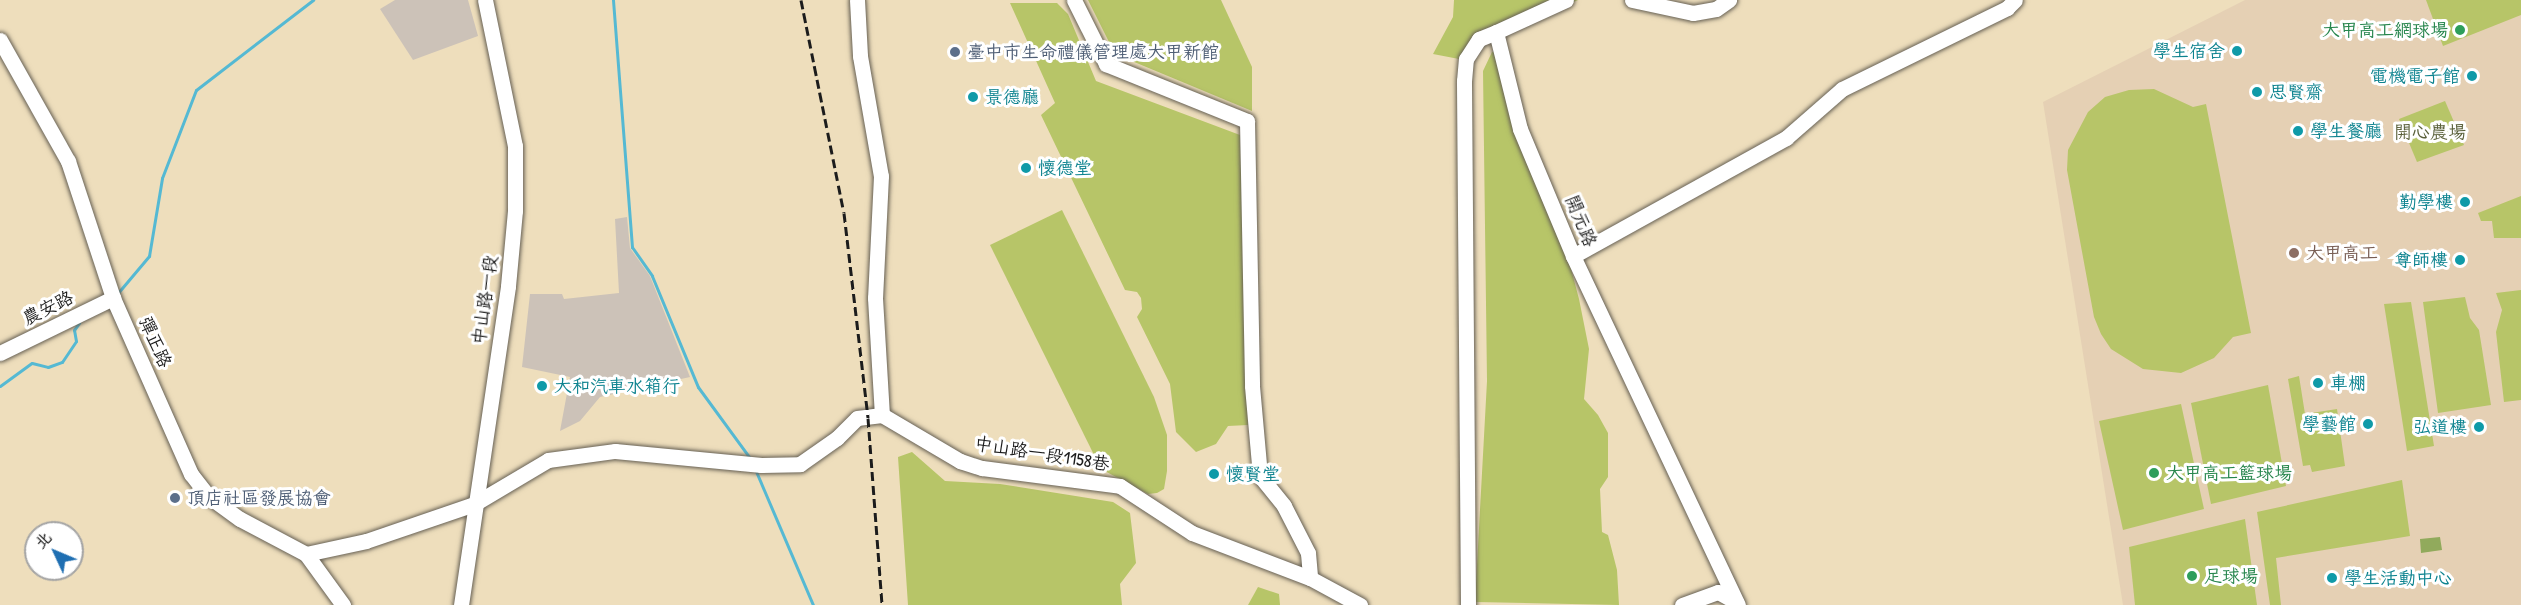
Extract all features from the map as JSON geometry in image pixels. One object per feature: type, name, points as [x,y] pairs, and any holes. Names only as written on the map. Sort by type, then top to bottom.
[{"type":"street","name":"中山路一段","points":[[461,605],[474,504],[508,286],[515,211],[515,146],[485,0]]},
{"type":"street","points":[[306,554],[366,541],[474,504],[548,460],[615,452],[753,465],[800,464],[837,438],[857,418],[882,415],[875,298],[881,176],[860,56],[857,0]]},
{"type":"street","points":[[1074,0],[1106,64],[1247,122],[1252,386],[1260,476],[1284,506],[1308,553],[1310,579]]},
{"type":"street","points":[[1468,605],[1464,81],[1466,59],[1479,39],[1566,0]]},
{"type":"street","points":[[1632,0],[1693,13],[1716,9],[1729,0]]},
{"type":"street","points":[[1573,256],[1786,138],[1842,89],[2007,8],[2015,0]]},
{"type":"street","name":"開元路","points":[[1496,32],[1520,129],[1573,256],[1738,605]]},
{"type":"street","name":"彈正路","points":[[0,40],[68,161],[113,298],[191,474],[208,496],[240,519],[306,554],[343,605]]},
{"type":"street","name":"農安路","points":[[0,353],[113,298]]},
{"type":"street","name":"中山路一段1158巷","points":[[882,415],[960,461],[982,468],[1120,486],[1165,518],[1200,537],[1310,579],[1360,605]]},
{"type":"street","points":[[1682,605],[1710,592],[1725,593],[1738,605]]},
{"type":"shaded area","points":[[395,0],[468,0],[478,36],[413,60],[380,9]]},
{"type":"shaded area","name":"大甲高工","points":[[2245,0],[2521,0],[2521,605],[2123,605],[2043,102]]},
{"type":"shaded area","points":[[627,217],[630,248],[650,276],[690,377],[600,397],[580,421],[560,431],[570,377],[522,367],[530,294],[562,294],[564,299],[619,293],[615,219]]},
{"type":"green space","points":[[1088,0],[1221,0],[1252,67],[1252,111],[1115,54]]},
{"type":"green space","points":[[1454,0],[1578,0],[1493,38],[1459,59],[1433,54],[1453,17]]},
{"type":"green space","name":"大甲高工網球場","points":[[2426,0],[2521,0],[2521,15],[2443,46]]},
{"type":"green space","points":[[1010,3],[1057,3],[1068,14],[1096,81],[1240,135],[1248,425],[1228,426],[1216,444],[1196,452],[1176,432],[1170,384],[1137,317],[1142,309],[1141,298],[1137,292],[1125,290],[1041,115],[1055,103]]},
{"type":"green space","points":[[1501,50],[1553,201],[1579,299],[1589,349],[1584,399],[1598,415],[1608,433],[1608,477],[1600,489],[1602,532],[1608,535],[1617,570],[1619,605],[1475,602],[1487,381],[1483,71],[1492,52]]},
{"type":"green space","points":[[2154,89],[2193,107],[2206,104],[2251,333],[2233,337],[2214,358],[2181,373],[2143,369],[2111,349],[2101,334],[2094,317],[2067,170],[2068,150],[2088,112],[2105,97],[2129,90]]},
{"type":"green space","name":"開心農場","points":[[2445,101],[2464,145],[2417,162],[2399,119]]},
{"type":"green space","points":[[2521,196],[2521,238],[2494,238],[2492,221],[2481,221],[2478,213]]},
{"type":"green space","points":[[1062,210],[1154,397],[1167,435],[1167,471],[1164,489],[1157,493],[1148,494],[1101,469],[990,245]]},
{"type":"green space","points":[[2521,290],[2521,400],[2504,402],[2496,332],[2502,310],[2496,293]]},
{"type":"green space","points":[[2465,297],[2470,318],[2479,330],[2491,405],[2438,413],[2423,302]]},
{"type":"green space","points":[[2411,302],[2434,446],[2407,451],[2384,304]]},
{"type":"green space","points":[[2299,376],[2305,414],[2337,409],[2345,466],[2312,472],[2310,465],[2303,466],[2288,379]]},
{"type":"green space","name":"大甲高工籃球場","points":[[2268,385],[2286,486],[2211,504],[2191,403]]},
{"type":"green space","name":"大甲高工籃球場","points":[[2181,404],[2204,509],[2123,530],[2099,421]]},
{"type":"green space","points":[[912,452],[945,481],[1000,484],[1113,502],[1130,513],[1136,563],[1120,584],[1122,605],[908,605],[898,457]]},
{"type":"green space","points":[[2402,480],[2410,536],[2276,558],[2281,605],[2270,605],[2257,512]]},
{"type":"green space","name":"足球場","points":[[2245,519],[2257,605],[2135,605],[2129,547]]},
{"type":"green space","points":[[2440,537],[2442,550],[2421,553],[2420,539]]},
{"type":"green space","points":[[1258,587],[1279,594],[1280,605],[1248,605]]},
{"type":"waterway","points":[[117,294],[149,256],[162,178],[196,90],[313,0]]},
{"type":"waterway","points":[[613,0],[632,247],[652,276],[698,387],[750,458]]},
{"type":"waterway","points":[[0,386],[32,363],[48,367],[62,362],[76,341],[74,330],[79,323]]},
{"type":"waterway","points":[[755,469],[813,605]]},
{"type":"railway","points":[[801,0],[844,213],[868,418],[882,605]]},
{"type":"place","name":"大甲高工網球場","points":[[2460,30]]},
{"type":"place","name":"學生宿舍","points":[[2237,51]]},
{"type":"place","name":"臺中市生命禮儀管理處大甲新館","points":[[955,52]]},
{"type":"place","name":"電機電子館","points":[[2472,76]]},
{"type":"place","name":"思賢齋","points":[[2257,92]]},
{"type":"place","name":"景德廳","points":[[973,97]]},
{"type":"place","name":"學生餐廳","points":[[2298,131]]},
{"type":"place","name":"懷德堂","points":[[1026,168]]},
{"type":"place","name":"勤學樓","points":[[2465,202]]},
{"type":"place","name":"大甲高工","points":[[2294,253]]},
{"type":"place","name":"尊師樓","points":[[2460,260]]},
{"type":"place","name":"車棚","points":[[2318,383]]},
{"type":"place","name":"大和汽車水箱行","points":[[542,386]]},
{"type":"place","name":"學藝館","points":[[2368,424]]},
{"type":"place","name":"弘道樓","points":[[2479,427]]},
{"type":"place","name":"大甲高工籃球場","points":[[2154,473]]},
{"type":"place","name":"懷賢堂","points":[[1214,474]]},
{"type":"place","name":"頂店社區發展協會","points":[[175,498]]},
{"type":"place","name":"足球場","points":[[2192,576]]},
{"type":"place","name":"學生活動中心","points":[[2332,578]]}]
